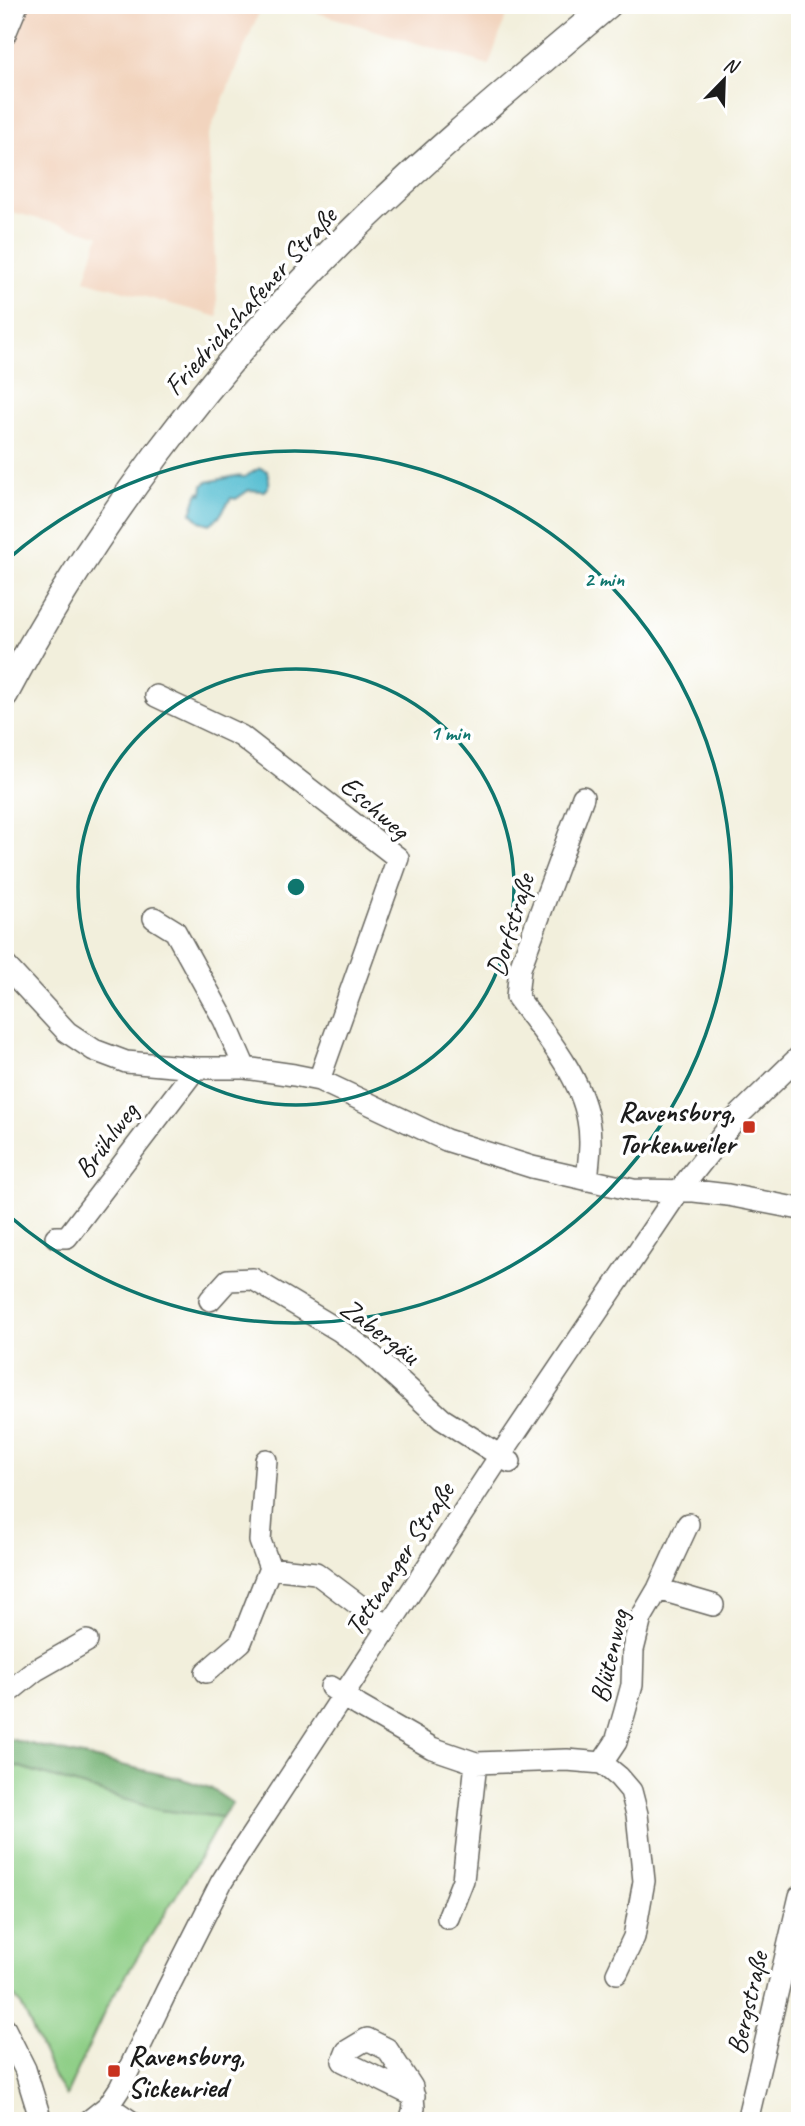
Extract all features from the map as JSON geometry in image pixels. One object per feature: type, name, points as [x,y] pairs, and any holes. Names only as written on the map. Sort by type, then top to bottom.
[{"type":"main road","name":"Friedrichshafener Straße","points":[[5,694],[93,545],[137,482],[242,349],[351,232],[466,126],[608,5]]},
{"type":"street","points":[[5,34],[18,5]]},
{"type":"street","name":"Eschweg","points":[[156,696],[241,736],[398,858],[319,1080]]},
{"type":"street","name":"Dorfstraße","points":[[583,797],[520,968],[517,997],[567,1065],[588,1117],[590,1144],[587,1180]]},
{"type":"street","points":[[154,918],[175,931],[224,1020],[245,1068]]},
{"type":"street","points":[[5,965],[67,1032],[94,1050],[126,1062],[196,1068],[245,1068],[319,1080],[446,1140],[531,1167],[633,1190],[728,1195],[800,1209]]},
{"type":"street","name":"Tettnanger Straße","points":[[89,2121],[108,2106],[120,2088],[151,2020],[221,1883],[338,1692],[388,1627],[505,1459],[678,1192],[737,1117],[800,1056]]},
{"type":"street","name":"Brühlweg","points":[[56,1237],[68,1237],[196,1068]]},
{"type":"street","name":"Zabergäu","points":[[210,1300],[228,1280],[253,1279],[340,1331],[366,1350],[442,1419],[505,1459]]},
{"type":"street","points":[[205,1672],[242,1642],[270,1568],[260,1541],[265,1460]]},
{"type":"street","name":"Blütenweg","points":[[602,1763],[616,1742],[625,1712],[632,1685],[633,1650],[641,1618],[658,1589],[688,1524]]},
{"type":"street","points":[[270,1568],[316,1573],[388,1627]]},
{"type":"street","points":[[658,1589],[713,1605]]},
{"type":"street","points":[[5,1695],[36,1670],[88,1641]]},
{"type":"street","points":[[338,1692],[432,1748],[476,1763],[567,1760],[602,1763],[631,1791],[644,1881],[634,1937],[617,1973]]},
{"type":"street","points":[[448,1918],[463,1880],[476,1763]]},
{"type":"street","name":"Bergstraße","points":[[747,2121],[800,1896]]},
{"type":"street","points":[[5,2029],[25,2069],[41,2121]]},
{"type":"street","points":[[410,2121],[414,2096]]},
{"type":"street","points":[[108,2106],[130,2121]]},
{"type":"shaded area","points":[[5,5],[262,5],[208,136],[218,317],[85,280],[99,235],[5,210]]},
{"type":"shaded area","points":[[292,5],[510,5],[489,65]]},
{"type":"green space","points":[[5,1738],[182,1779],[210,1788],[232,1803],[222,1817],[159,1810],[14,1765],[5,1767]]},
{"type":"green space","points":[[13,1765],[159,1810],[222,1817],[108,2004],[66,2096],[55,2079],[22,2006],[5,1986],[5,1767]]},
{"type":"water","points":[[260,468],[267,471],[269,479],[264,491],[249,490],[236,499],[231,498],[219,517],[210,524],[200,521],[191,513],[197,495],[199,492],[202,494],[203,485],[207,482],[244,477]]},
{"type":"place","name":"Ravensburg, Torkenweiler","points":[[749,1127]]},
{"type":"place","name":"Ravensburg, Sickenried","points":[[114,2071]]}]
